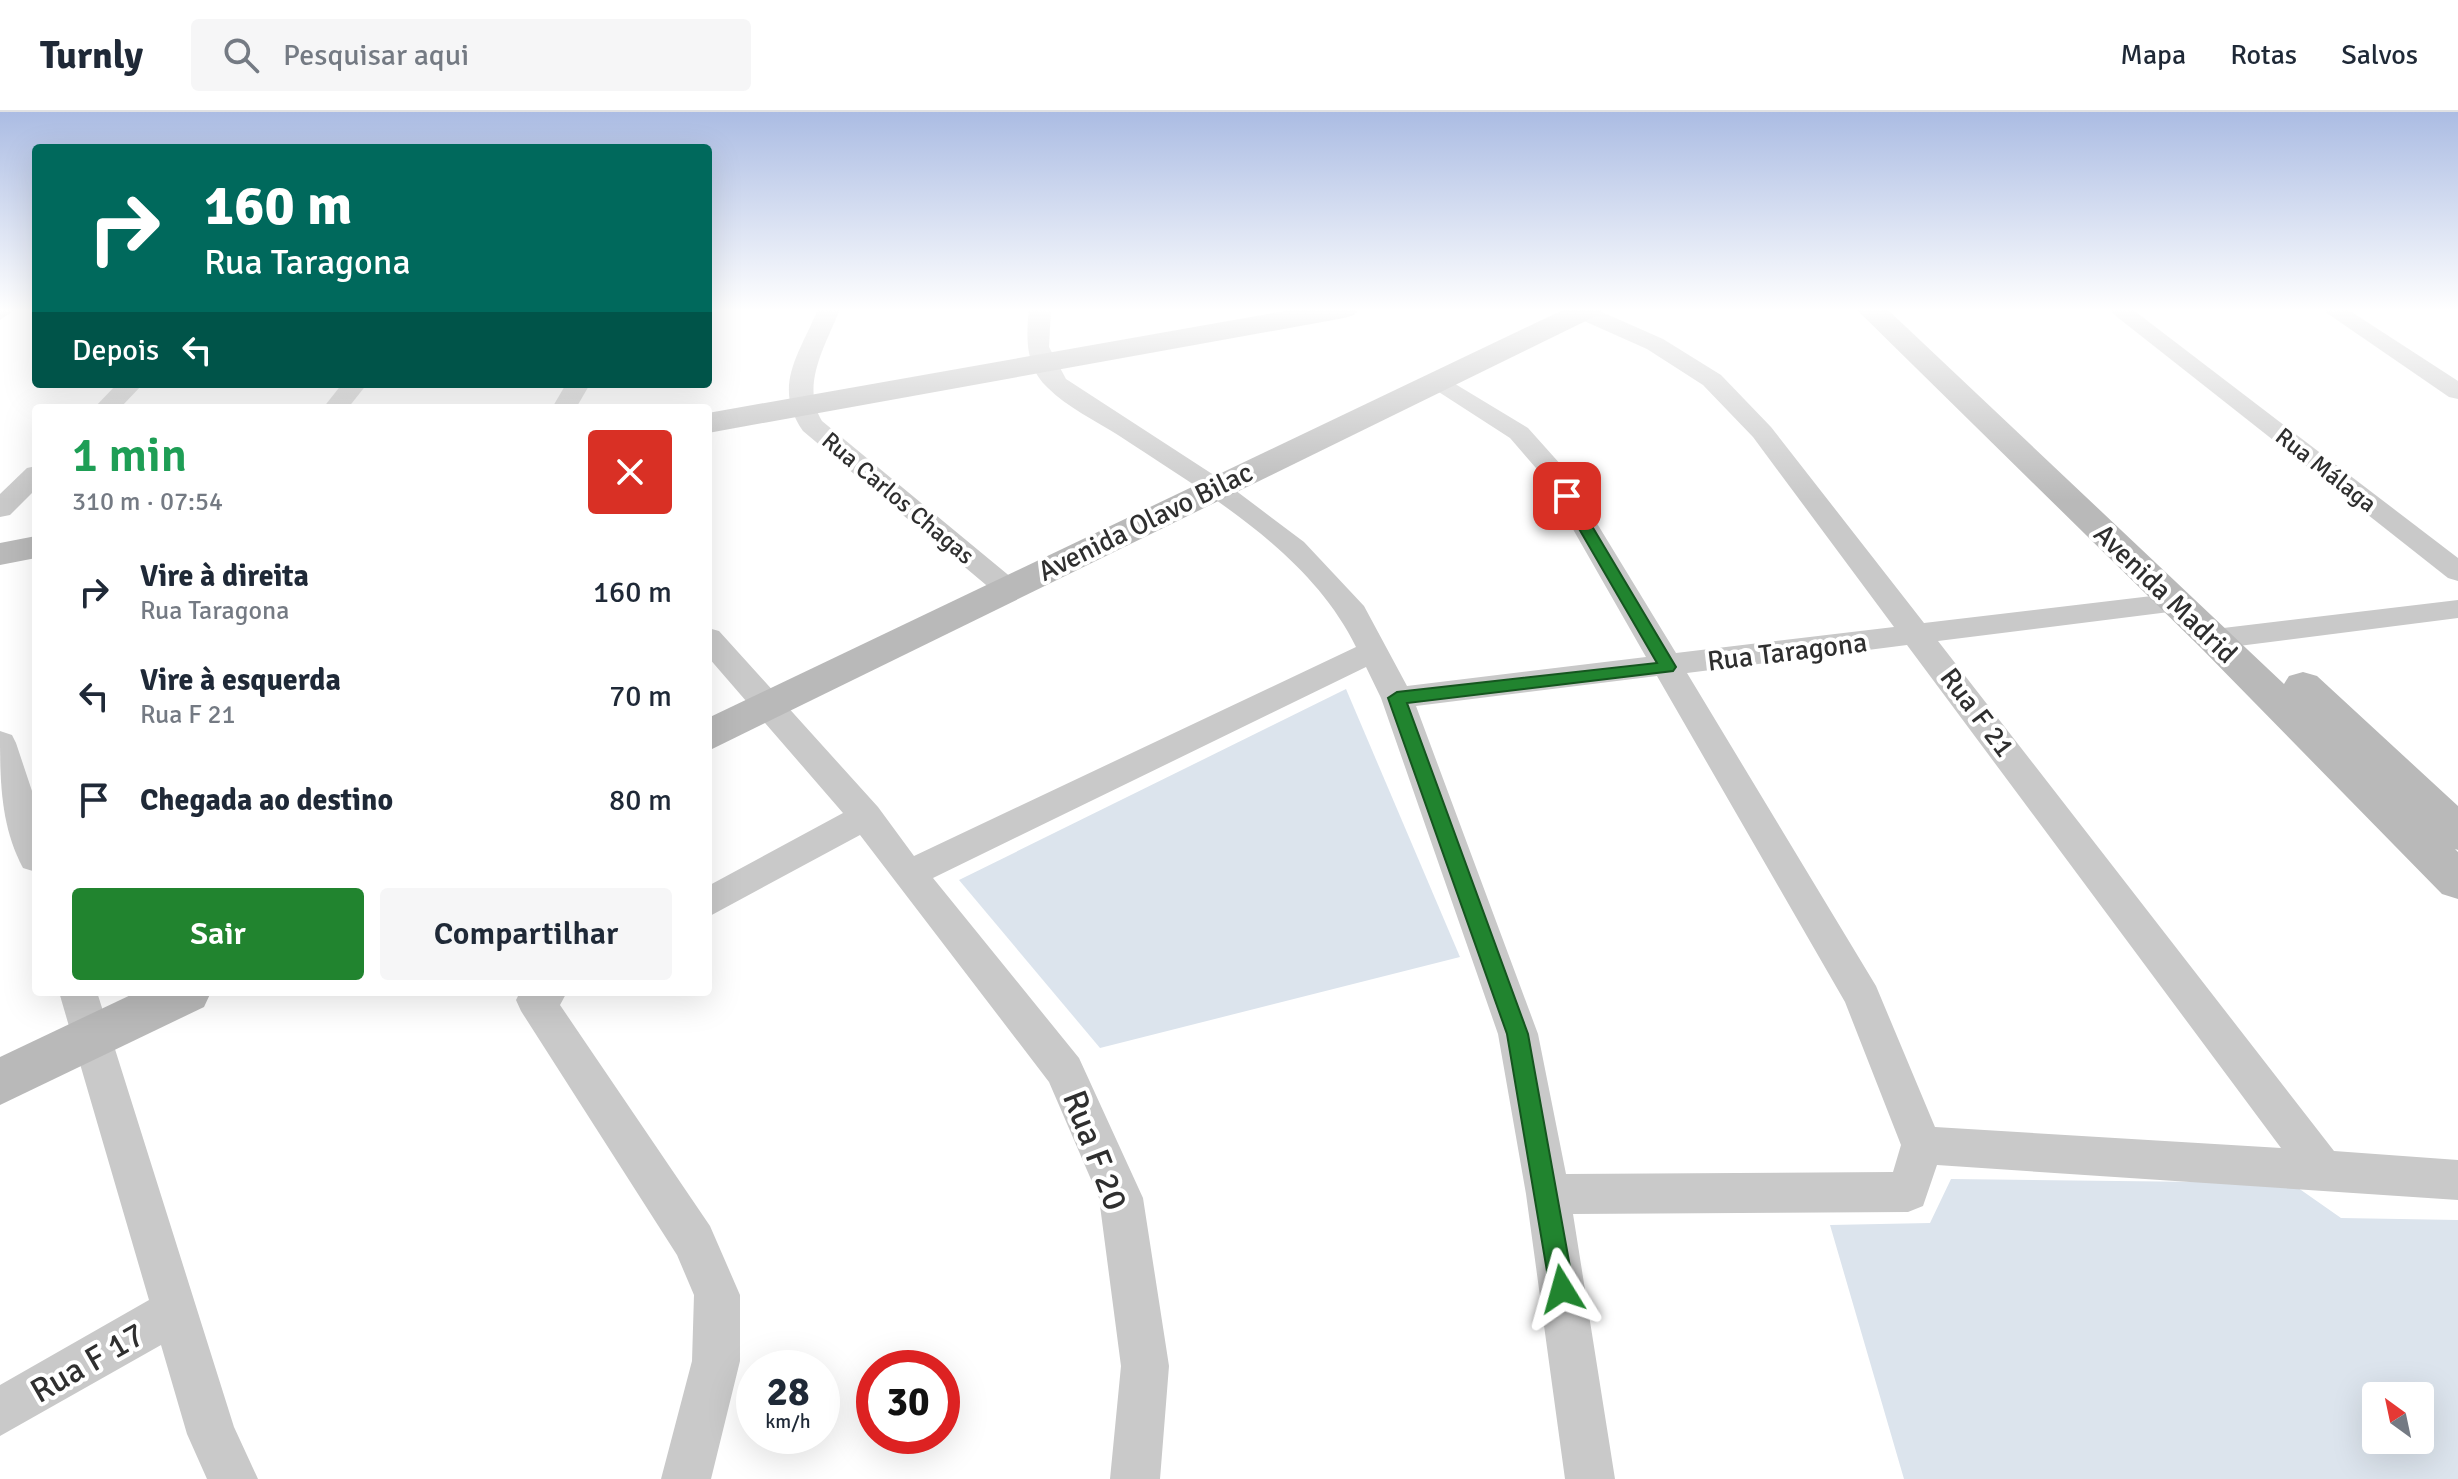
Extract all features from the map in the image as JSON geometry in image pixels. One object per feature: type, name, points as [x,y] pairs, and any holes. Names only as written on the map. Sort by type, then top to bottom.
[{"type":"street","name":"Rua Carlos Chagas","points":[[804,373],[799,385],[800,406],[812,426],[1008,589]]},
{"type":"street","points":[[712,422],[979,373]]},
{"type":"street","points":[[1050,373],[1056,383],[1214,487],[1294,548],[1354,613],[1397,698],[1518,1034],[1548,1194],[1590,1479]]},
{"type":"street","name":"Avenida Olavo Bilac","points":[[712,734],[1452,373]]},
{"type":"street","name":"Rua F 21","points":[[1701,373],[1712,380],[1762,432],[1919,634],[2323,1170]]},
{"type":"street","name":"Avenida Madrid","points":[[1937,373],[2177,602],[2231,636],[2458,833]]},
{"type":"street","name":"Avenida Madrid","points":[[1964,373],[2231,636],[2458,881]]},
{"type":"street","name":"Rua Málaga","points":[[2200,373],[2458,572]]},
{"type":"street","points":[[2429,373],[2458,392]]},
{"type":"street","points":[[1437,380],[1519,433],[1553,472],[1862,997],[1922,1145],[1908,1192],[1548,1194]]},
{"type":"street","points":[[110,404],[127,388]]},
{"type":"street","points":[[338,404],[352,388]]},
{"type":"street","points":[[0,509],[32,478]]},
{"type":"street","points":[[0,554],[32,548]]},
{"type":"street","name":"Rua Taragona","points":[[1397,698],[2177,602]]},
{"type":"street","points":[[2231,636],[2458,609]]},
{"type":"street","name":"Rua F 20","points":[[712,642],[866,816],[1065,1071],[1121,1198],[1145,1366],[1135,1479]]},
{"type":"street","points":[[909,874],[1374,651]]},
{"type":"street","points":[[0,743],[32,845]]},
{"type":"street","points":[[712,901],[866,816]]},
{"type":"street","points":[[0,1082],[85,1015],[168,996]]},
{"type":"street","points":[[538,996],[694,1241],[717,1295],[716,1361],[686,1479]]},
{"type":"street","points":[[85,1015],[212,1434],[233,1479]]},
{"type":"street","points":[[1922,1145],[2458,1180]]},
{"type":"street","name":"Rua F 17","points":[[0,1412],[175,1311]]},
{"type":"shaded area","points":[[1346,689],[1460,957],[1100,1048],[959,880]]},
{"type":"shaded area","points":[[1951,1179],[2291,1183],[2341,1218],[2458,1220],[2458,1479],[1904,1479],[1830,1225],[1930,1223]]},
{"type":"route","points":[[1562,1289],[1518,1034],[1397,698],[1668,667],[1567,496]]}]
